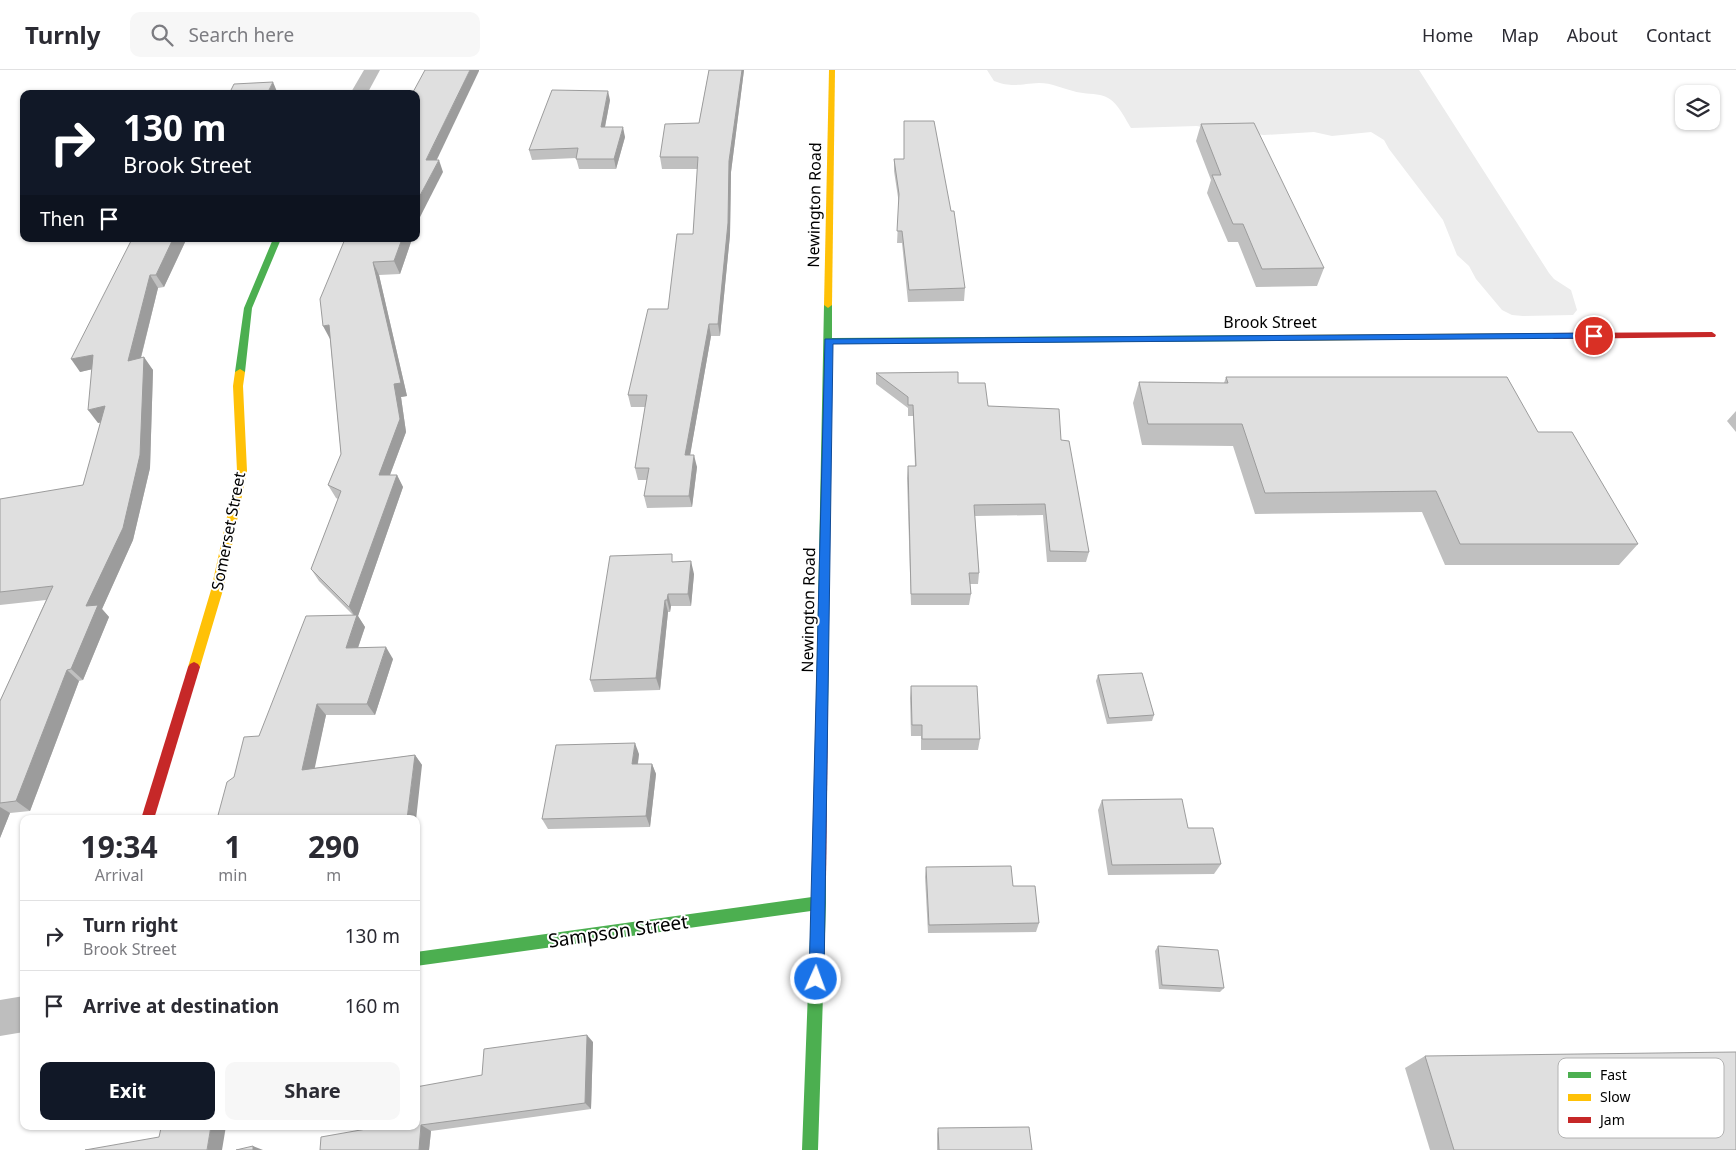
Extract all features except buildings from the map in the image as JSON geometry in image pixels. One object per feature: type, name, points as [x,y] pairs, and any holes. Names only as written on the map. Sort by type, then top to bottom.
[{"type":"street","points":[[360,90],[372,70]]},
{"type":"street","name":"Newington Road","points":[[810,1150],[819,903],[832,70]]},
{"type":"street","name":"Somerset Street","points":[[147,815],[217,590],[242,471],[238,386],[248,308],[276,242]]},
{"type":"street","name":"Brook Street","points":[[829,341],[1712,335]]},
{"type":"street","name":"Sampson Street","points":[[420,958],[819,903]]},
{"type":"street","points":[[0,1018],[20,1015]]},
{"type":"shaded area","points":[[987,70],[1419,70],[1549,273],[1554,279],[1571,290],[1577,310],[1573,315],[1523,316],[1512,315],[1502,310],[1476,279],[1469,266],[1457,255],[1443,220],[1384,140],[1371,132],[1332,136],[1314,132],[1264,135],[1215,130],[1197,126],[1131,128],[1115,103],[1106,97],[1076,92],[1044,83],[1016,85],[1001,83],[994,81]]},
{"type":"traffic: fast","points":[[240,372],[248,308],[276,242]]},
{"type":"traffic: fast","points":[[822,708],[828,305]]},
{"type":"traffic: fast","points":[[829,341],[1282,338]]},
{"type":"traffic: fast","points":[[810,1150],[819,879]]},
{"type":"traffic: fast","points":[[420,958],[819,903]]},
{"type":"traffic: slow","points":[[828,305],[832,70]]},
{"type":"traffic: slow","points":[[1282,338],[1554,336]]},
{"type":"traffic: slow","points":[[194,667],[217,590],[242,471],[238,386],[240,372]]},
{"type":"traffic: jam","points":[[1554,336],[1712,335]]},
{"type":"traffic: jam","points":[[148,815],[194,667]]},
{"type":"traffic: jam","points":[[819,879],[822,708]]},
{"type":"route","points":[[816,979],[829,341],[1594,336]]}]
